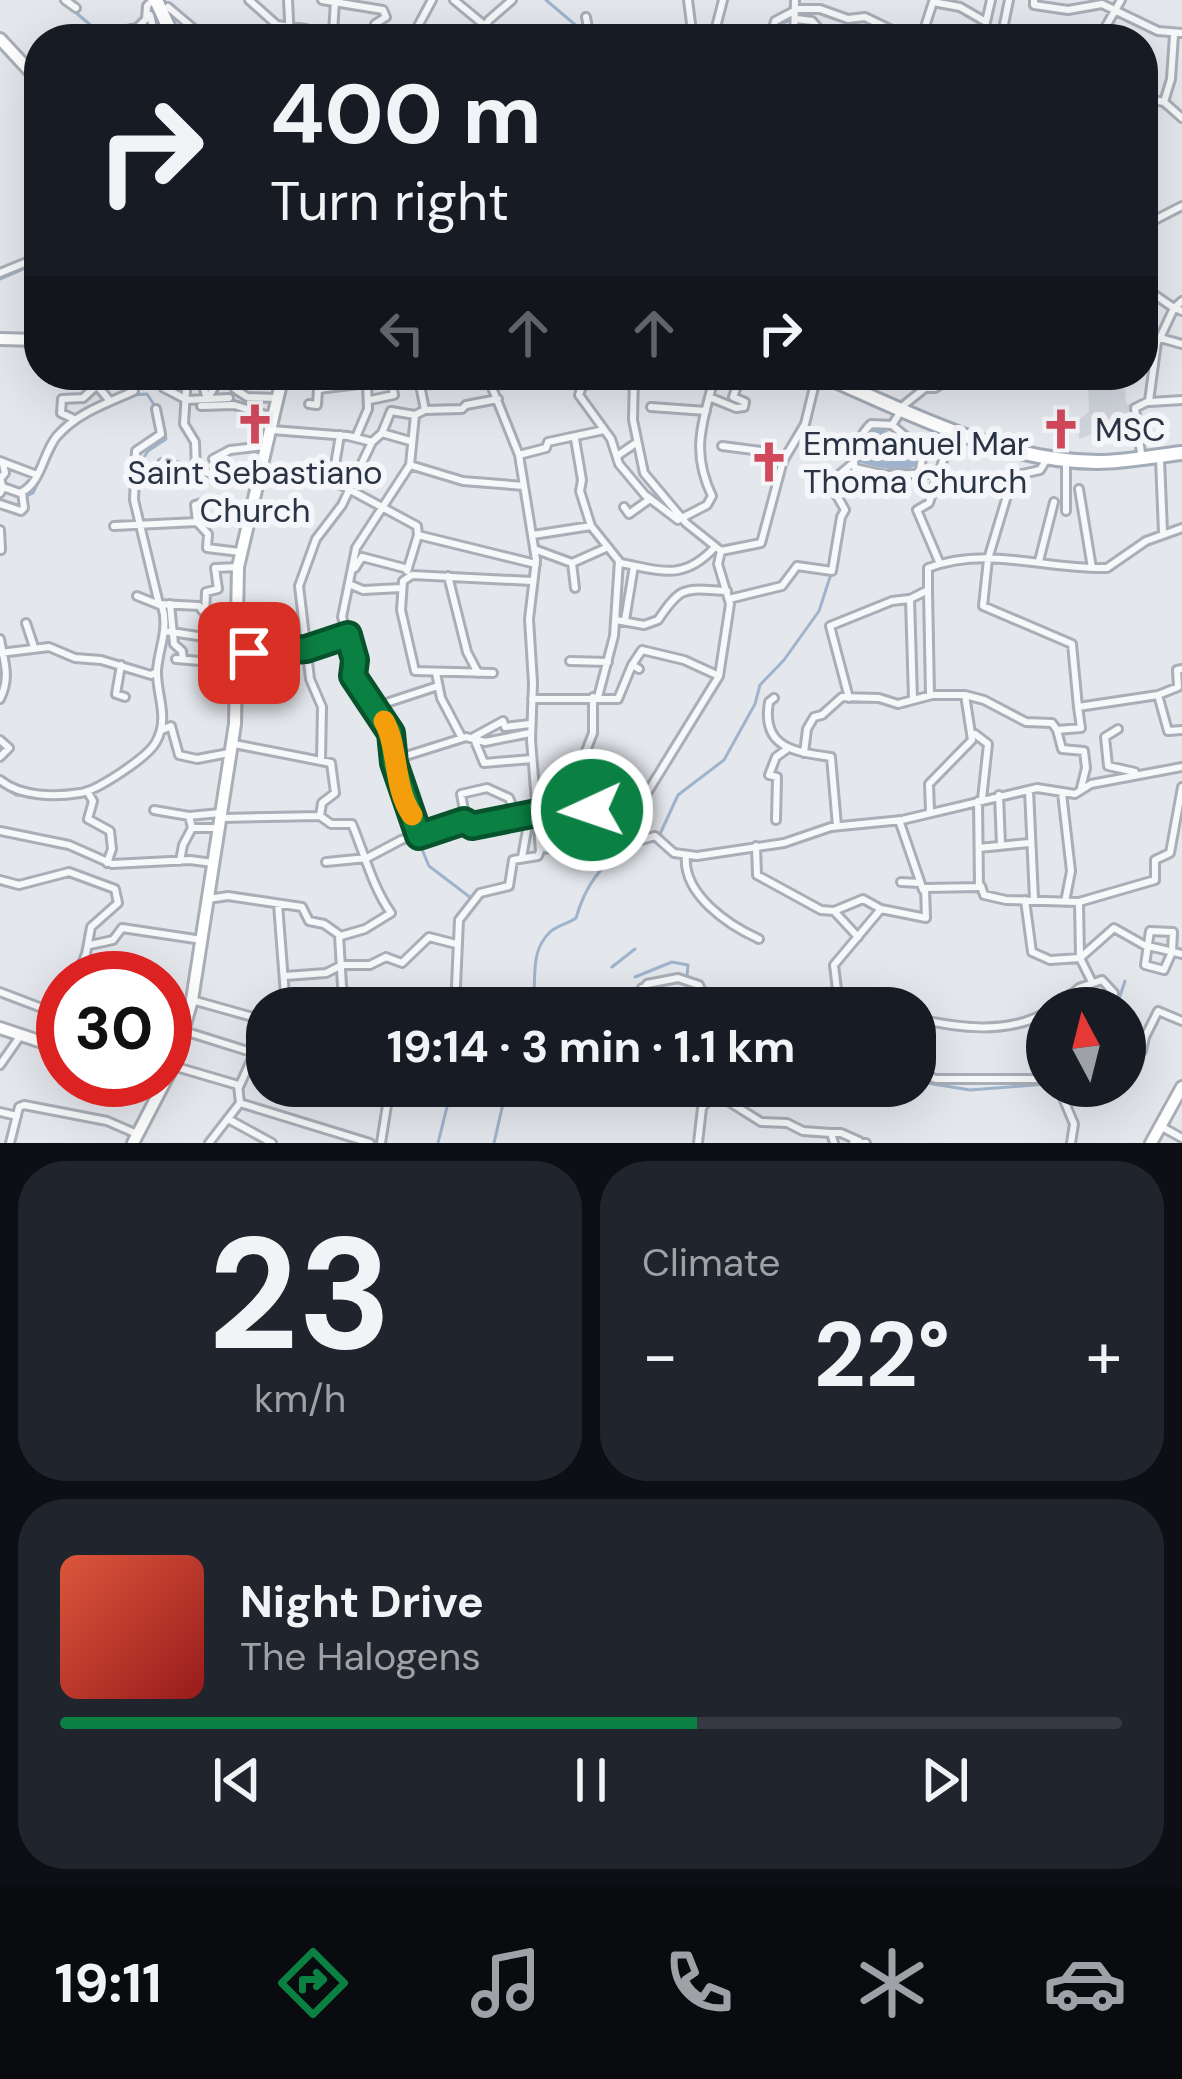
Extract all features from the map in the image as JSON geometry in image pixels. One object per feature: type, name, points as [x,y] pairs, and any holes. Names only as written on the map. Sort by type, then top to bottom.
[{"type":"main road","points":[[0,39],[24,64]]},
{"type":"main road","points":[[192,1000],[235,724],[240,552],[279,390]]},
{"type":"main road","points":[[862,390],[954,430],[1049,456],[1109,462],[1182,451]]},
{"type":"main road","points":[[903,408],[1018,442],[1091,457],[1182,451]]},
{"type":"main road","points":[[0,1028],[36,1040]]},
{"type":"main road","points":[[1151,1143],[1182,1088]]},
{"type":"main road","points":[[135,1138],[150,1107]]},
{"type":"street","points":[[65,0],[76,8]]},
{"type":"street","points":[[249,0],[276,24]]},
{"type":"street","points":[[322,0],[383,10],[386,16],[375,24]]},
{"type":"street","points":[[454,0],[487,24],[512,0]]},
{"type":"street","points":[[933,1],[960,7],[986,22],[991,0]]},
{"type":"street","points":[[1034,0],[1034,4],[1068,10],[1097,4],[1143,24]]},
{"type":"street","points":[[1110,24],[1121,0]]},
{"type":"street","points":[[158,3],[186,24]]},
{"type":"street","points":[[796,24],[796,5],[848,19],[865,17],[879,24]]},
{"type":"street","points":[[586,17],[587,24]]},
{"type":"street","points":[[797,19],[815,24]]},
{"type":"street","points":[[1164,102],[1178,33]]},
{"type":"street","points":[[1158,101],[1182,118]]},
{"type":"street","points":[[1158,344],[1182,301]]},
{"type":"street","points":[[1160,338],[1182,344]]},
{"type":"street","points":[[75,419],[61,413],[62,399],[83,398],[92,390]]},
{"type":"street","points":[[100,390],[110,401]]},
{"type":"street","points":[[37,475],[1,462],[2,489],[22,492],[31,488],[37,475],[51,443],[75,419],[134,390]]},
{"type":"street","points":[[168,390],[187,400],[234,405],[270,423],[372,442]]},
{"type":"street","points":[[187,390],[184,424],[195,442],[196,471]]},
{"type":"street","points":[[202,390],[204,403]]},
{"type":"street","points":[[204,403],[213,390]]},
{"type":"street","points":[[236,390],[247,397],[277,398]]},
{"type":"street","points":[[309,404],[316,405],[318,390]]},
{"type":"street","points":[[356,437],[370,400],[369,390]]},
{"type":"street","points":[[370,400],[394,394],[393,390]]},
{"type":"street","points":[[419,390],[425,410]]},
{"type":"street","points":[[455,987],[459,920],[467,906],[480,893],[508,888],[511,862],[523,855],[538,856],[540,848],[530,733],[529,619],[536,564],[519,455],[494,390]]},
{"type":"street","points":[[581,390],[579,395],[618,460],[671,518],[684,518],[707,505],[712,496],[700,473],[697,453],[712,390]]},
{"type":"street","points":[[616,831],[639,806],[719,676],[728,595],[718,549],[654,487],[640,460],[634,390]]},
{"type":"street","points":[[710,397],[736,408],[744,406],[745,402],[733,397],[736,390]]},
{"type":"street","points":[[619,563],[649,572],[682,569],[718,549],[761,543],[783,463],[823,390]]},
{"type":"street","points":[[892,425],[923,390]]},
{"type":"street","points":[[1148,401],[1149,390]]},
{"type":"street","points":[[204,403],[229,398]]},
{"type":"street","points":[[322,760],[322,707],[310,680],[300,581],[316,539],[350,490],[392,411],[415,415],[425,410],[462,410],[466,405],[498,399]]},
{"type":"street","points":[[1141,454],[1135,408],[1148,401],[1182,400]]},
{"type":"street","points":[[651,407],[706,411]]},
{"type":"street","points":[[156,409],[161,434],[136,451],[133,487],[144,525],[149,578],[174,644],[182,651],[179,659],[306,649],[348,635]]},
{"type":"street","points":[[415,415],[410,464],[356,548],[342,617],[355,660],[353,676],[391,733],[393,760],[419,836]]},
{"type":"street","points":[[620,620],[644,625],[658,620],[672,596],[682,592],[728,595],[782,586],[797,566],[832,571],[845,510],[834,479],[853,464],[871,424],[892,425],[923,451],[918,472]]},
{"type":"street","points":[[519,455],[546,448],[548,442],[604,430]]},
{"type":"street","points":[[940,563],[917,509],[929,503],[954,430]]},
{"type":"street","points":[[382,433],[410,441]]},
{"type":"street","points":[[340,435],[335,465],[328,468],[330,479],[417,526],[400,588],[413,668],[493,673]]},
{"type":"street","points":[[574,439],[583,480],[580,491],[591,526],[619,563],[620,620]]},
{"type":"street","points":[[618,460],[636,443]]},
{"type":"street","points":[[213,459],[230,450],[264,446]]},
{"type":"street","points":[[722,446],[761,451],[783,463]]},
{"type":"street","points":[[1049,456],[1040,470],[1013,476],[988,559],[983,606],[1072,644],[1081,728],[1057,730]]},
{"type":"street","points":[[1160,456],[1157,476],[1163,532]]},
{"type":"street","points":[[1066,459],[1066,511]]},
{"type":"street","points":[[618,460],[640,460]]},
{"type":"street","points":[[163,464],[255,483]]},
{"type":"street","points":[[410,464],[463,482],[524,486]]},
{"type":"street","points":[[853,464],[873,474],[939,473]]},
{"type":"street","points":[[1079,489],[1092,568]]},
{"type":"street","points":[[0,504],[21,511],[25,508],[22,492]]},
{"type":"street","points":[[240,552],[208,548],[208,534],[197,521],[195,505],[215,499],[250,509]]},
{"type":"street","points":[[624,507],[629,514],[650,499]]},
{"type":"street","points":[[1040,561],[1054,502]]},
{"type":"street","points":[[114,526],[197,521]]},
{"type":"street","points":[[532,535],[591,526]]},
{"type":"street","points":[[930,696],[928,568],[954,558],[1112,566],[1163,532],[1182,528]]},
{"type":"street","points":[[0,530],[1,550]]},
{"type":"street","points":[[418,535],[536,564]]},
{"type":"street","points":[[534,549],[572,562],[608,547]]},
{"type":"street","points":[[352,571],[362,557],[407,573],[532,581]]},
{"type":"street","points":[[572,562],[575,588]]},
{"type":"street","points":[[582,808],[581,764],[634,566]]},
{"type":"street","points":[[205,615],[206,592],[218,589],[219,584],[214,568],[238,567]]},
{"type":"street","points":[[448,575],[467,652],[478,673]]},
{"type":"street","points":[[349,584],[363,590],[400,588]]},
{"type":"street","points":[[849,698],[830,626],[928,590]]},
{"type":"street","points":[[136,596],[158,604],[199,607],[205,615],[237,624]]},
{"type":"street","points":[[910,599],[913,699]]},
{"type":"street","points":[[0,780],[26,793],[87,792],[146,755],[164,729],[158,672],[169,632],[170,604]]},
{"type":"street","points":[[26,623],[34,647]]},
{"type":"street","points":[[169,632],[236,653]]},
{"type":"street","points":[[0,639],[7,662],[7,686],[0,699]]},
{"type":"street","points":[[1,653],[34,647],[151,675],[158,672]]},
{"type":"street","points":[[532,699],[622,697],[641,650],[684,660],[719,676]]},
{"type":"street","points":[[570,661],[608,662]]},
{"type":"street","points":[[121,665],[116,694],[125,697]]},
{"type":"street","points":[[1078,707],[1158,695],[1178,687],[1177,670],[1182,669]]},
{"type":"street","points":[[436,673],[438,686],[484,763],[532,759]]},
{"type":"street","points":[[371,708],[438,686]]},
{"type":"street","points":[[931,812],[929,784],[972,740],[965,695]]},
{"type":"street","points":[[804,753],[814,717],[836,699],[879,698],[898,704],[930,696],[965,695],[1026,722],[1052,722],[1062,749],[1084,751],[1086,768],[1080,791]]},
{"type":"street","points":[[1158,695],[1168,730],[1182,730]]},
{"type":"street","points":[[774,698],[766,720],[772,736],[787,749],[831,757],[837,826]]},
{"type":"street","points":[[470,739],[503,721],[505,727],[531,723]]},
{"type":"street","points":[[164,729],[174,730],[178,755],[197,759],[230,748],[322,760],[332,766],[335,790],[322,802],[320,816]]},
{"type":"street","points":[[1118,729],[1105,737],[1112,769],[1130,773],[1181,764]]},
{"type":"street","points":[[973,732],[988,744],[978,848],[984,895],[1079,902],[1155,880],[1154,860],[1170,853],[1182,788]]},
{"type":"street","points":[[393,760],[470,739],[530,733]]},
{"type":"street","points":[[0,740],[9,748],[0,757]]},
{"type":"street","points":[[776,820],[777,777],[769,775],[787,749]]},
{"type":"street","points":[[517,817],[509,798],[488,788],[461,794],[466,822],[472,826],[582,808],[596,811],[631,844],[655,836],[674,853],[686,855],[784,843],[837,826],[899,820],[998,795],[1080,791],[1091,784],[1181,764]]},
{"type":"street","points":[[1029,790],[1029,836],[1035,863],[1029,900],[1032,952],[1050,960],[1081,958],[1114,928],[1148,946],[1182,954]]},
{"type":"street","points":[[87,792],[93,801],[88,819],[110,831],[112,849],[107,862]]},
{"type":"street","points":[[1062,793],[1071,871],[1065,902]]},
{"type":"street","points":[[998,795],[1001,845]]},
{"type":"street","points":[[154,811],[219,820],[320,816],[332,824],[352,824],[375,889],[391,913],[365,929],[339,935]]},
{"type":"street","points":[[523,855],[534,813]]},
{"type":"street","points":[[180,861],[192,828],[189,816]]},
{"type":"street","points":[[192,828],[219,820]]},
{"type":"street","points":[[756,846],[758,875],[764,881],[821,910],[834,911],[863,899],[881,909],[926,918],[924,893],[899,820]]},
{"type":"street","points":[[326,862],[367,858],[401,840],[466,822]]},
{"type":"street","points":[[0,831],[69,845],[107,862],[213,863]]},
{"type":"street","points":[[978,848],[1029,843]]},
{"type":"street","points":[[540,848],[609,852]]},
{"type":"street","points":[[686,855],[688,878],[712,910],[759,939]]},
{"type":"street","points":[[0,880],[19,885],[69,872],[115,889],[118,903],[91,927],[86,951]]},
{"type":"street","points":[[901,882],[920,884]]},
{"type":"street","points":[[924,893],[926,888],[979,887],[981,883]]},
{"type":"street","points":[[208,899],[228,896],[304,908],[309,921],[324,924],[339,935],[342,987]]},
{"type":"street","points":[[1079,902],[1081,958],[1092,982]]},
{"type":"street","points":[[278,904],[285,987]]},
{"type":"street","points":[[837,987],[834,965],[881,909]]},
{"type":"street","points":[[834,911],[858,938]]},
{"type":"street","points":[[88,945],[113,940],[122,928],[202,940]]},
{"type":"street","points":[[1150,932],[1173,932],[1172,952],[1164,970],[1144,965],[1150,932]]},
{"type":"street","points":[[285,976],[370,965],[386,956],[402,963],[429,938],[456,944]]},
{"type":"street","points":[[646,987],[678,978],[701,987]]},
{"type":"street","points":[[1085,987],[1102,980],[1108,987]]},
{"type":"street","points":[[0,992],[36,1006]]},
{"type":"street","points":[[192,1000],[246,1015]]},
{"type":"street","points":[[1146,1034],[1158,1011],[1182,1021]]},
{"type":"street","points":[[936,1022],[966,1027],[1026,1024]]},
{"type":"street","points":[[192,1034],[246,1051]]},
{"type":"street","points":[[0,1065],[21,1035]]},
{"type":"street","points":[[209,1143],[240,1103],[239,1087],[246,1072]]},
{"type":"street","points":[[192,1073],[239,1087]]},
{"type":"street","points":[[936,1079],[1026,1079]]},
{"type":"street","points":[[240,1103],[370,1143]]},
{"type":"street","points":[[10,1143],[23,1106],[106,1121],[135,1138]]},
{"type":"street","points":[[381,1143],[387,1107]]},
{"type":"street","points":[[698,1143],[703,1107]]},
{"type":"street","points":[[738,1107],[765,1124],[784,1123],[859,1142]]},
{"type":"street","points":[[1067,1107],[1074,1124],[1071,1143]]},
{"type":"street","points":[[0,1112],[17,1116]]},
{"type":"street","points":[[230,1120],[272,1143]]},
{"type":"street","points":[[1162,1127],[1182,1138]]},
{"type":"shaded area","points":[[1088,390],[1125,390],[1134,419],[1079,439],[1078,420],[1089,412]]},
{"type":"water","points":[[877,425],[920,451],[919,465],[895,469],[854,461],[868,428]]},
{"type":"waterway","points":[[546,0],[574,24]]},
{"type":"waterway","points":[[68,6],[89,24]]},
{"type":"waterway","points":[[782,24],[795,17]]},
{"type":"waterway","points":[[0,279],[24,269]]},
{"type":"waterway","points":[[132,395],[147,394],[162,417],[166,439],[148,451],[138,466]]},
{"type":"waterway","points":[[24,497],[33,493],[58,441],[80,420]]},
{"type":"waterway","points":[[149,552],[154,572]]},
{"type":"waterway","points":[[634,840],[643,833],[660,834],[678,795],[724,760],[755,704],[760,685],[819,611],[832,571]]},
{"type":"waterway","points":[[353,680],[380,722]]},
{"type":"waterway","points":[[139,763],[156,747],[165,728],[161,683]]},
{"type":"waterway","points":[[390,759],[409,818]]},
{"type":"waterway","points":[[0,785],[16,795],[36,796]]},
{"type":"waterway","points":[[418,840],[429,866],[475,901]]},
{"type":"waterway","points":[[534,987],[543,940],[576,918],[595,877],[628,845]]},
{"type":"waterway","points":[[37,877],[68,870]]},
{"type":"waterway","points":[[83,874],[118,886],[120,905],[95,927],[93,940]]},
{"type":"waterway","points":[[612,967],[635,949]]},
{"type":"waterway","points":[[635,977],[672,962],[688,965],[687,976]]},
{"type":"waterway","points":[[1123,987],[1125,981]]},
{"type":"waterway","points":[[4,996],[36,1010]]},
{"type":"waterway","points":[[936,1084],[970,1090],[1026,1086]]},
{"type":"waterway","points":[[438,1143],[447,1107]]},
{"type":"waterway","points":[[494,1143],[502,1107]]},
{"type":"slow traffic","points":[[384,721],[412,815]]},
{"type":"place","name":"Saint Sebastiano Church","points":[[255,424]]},
{"type":"place","name":"MSC","points":[[1061,429]]},
{"type":"place","name":"Emmanuel Mar Thoma Church","points":[[769,462]]},
{"type":"route","points":[[249,653],[306,649],[348,635],[355,660],[353,676],[391,733],[394,763],[419,836],[464,821],[472,826],[547,811],[592,810]]}]
